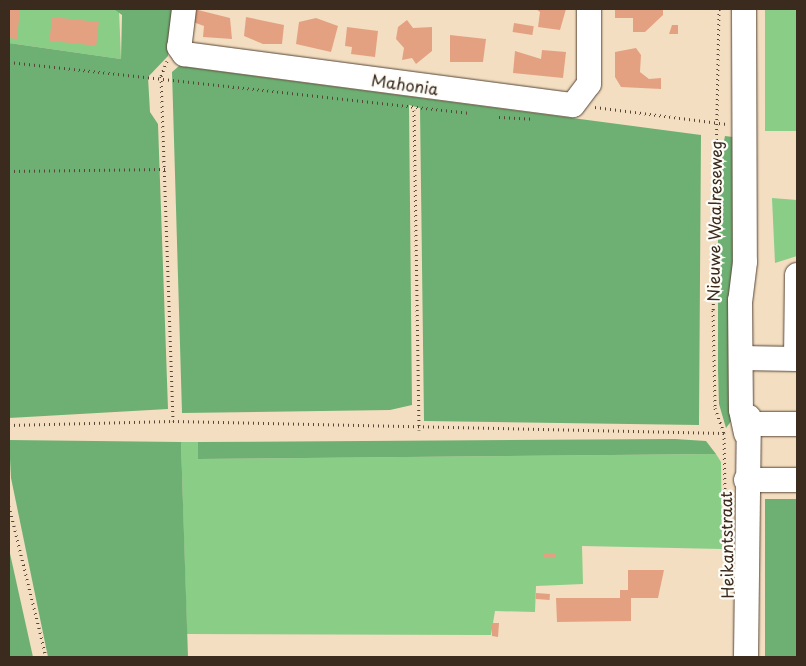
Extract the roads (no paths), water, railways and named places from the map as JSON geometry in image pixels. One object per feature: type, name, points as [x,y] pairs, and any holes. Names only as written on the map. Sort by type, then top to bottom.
[{"type":"street","name":"Mahonia","points":[[184,9],[179,47],[184,54],[573,105],[589,84],[589,9]]},
{"type":"street","name":"Nieuwe Waalreseweg","points":[[744,9],[746,358],[739,430],[746,480],[746,508]]},
{"type":"street","points":[[746,358],[797,359],[797,275]]},
{"type":"street","points":[[739,430],[797,424]]},
{"type":"street","points":[[746,480],[797,480]]},
{"type":"street","name":"Heikantstraat","points":[[746,508],[746,657]]}]
